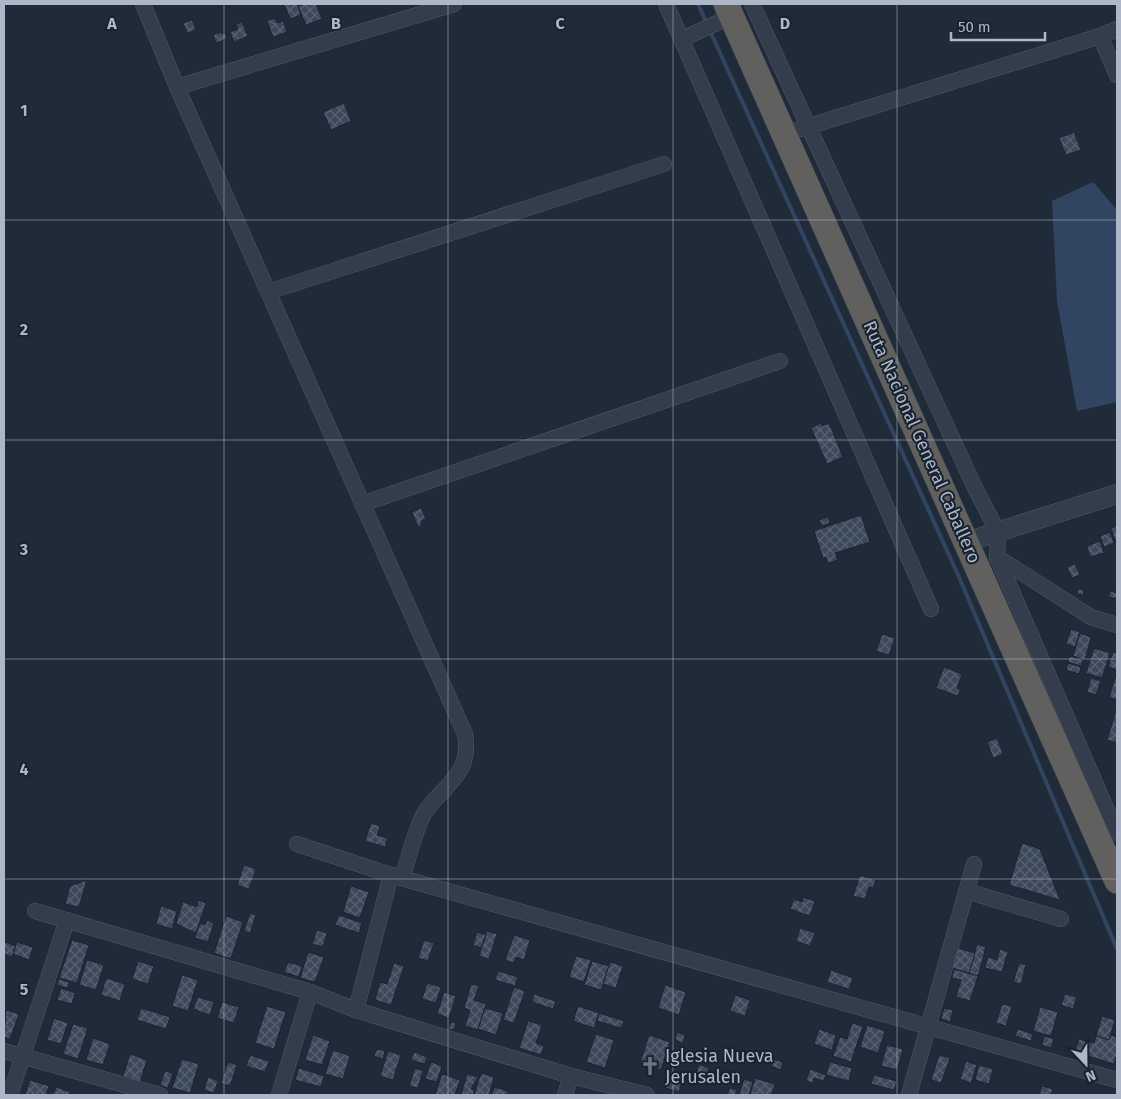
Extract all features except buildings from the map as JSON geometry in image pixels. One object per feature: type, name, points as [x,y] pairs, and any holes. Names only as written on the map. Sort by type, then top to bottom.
[{"type":"highway","name":"Ruta Nacional General Caballero","points":[[732,12],[784,134],[1117,880]]},
{"type":"street","points":[[143,4],[178,88],[465,734],[468,750],[458,776],[424,813],[396,877],[356,1010]]},
{"type":"street","points":[[178,88],[454,4]]},
{"type":"street","points":[[666,4],[687,37],[931,609]]},
{"type":"street","points":[[687,37],[732,12],[809,127],[976,490],[998,532],[996,610]]},
{"type":"street","points":[[784,134],[1100,36],[1117,29]]},
{"type":"street","points":[[1100,36],[1117,75]]},
{"type":"street","points":[[268,292],[664,164]]},
{"type":"street","points":[[362,504],[780,360]]},
{"type":"street","points":[[966,542],[1117,494]]},
{"type":"street","points":[[997,557],[1091,617],[1117,625]]},
{"type":"street","points":[[997,557],[1117,833]]},
{"type":"street","points":[[297,844],[396,877],[929,1025],[1117,1080]]},
{"type":"street","points":[[909,1095],[974,864]]},
{"type":"street","points":[[966,891],[1060,920]]},
{"type":"street","points":[[35,910],[310,992],[356,1010],[571,1076],[647,1095]]},
{"type":"street","points":[[10,1095],[67,920]]},
{"type":"street","points":[[278,1095],[310,992]]},
{"type":"street","points":[[4,1051],[160,1095]]},
{"type":"street","points":[[566,1095],[571,1076]]},
{"type":"water","points":[[1093,182],[1117,210],[1117,402],[1077,411],[1057,301],[1052,201]]},
{"type":"waterway","points":[[698,4],[707,24]]},
{"type":"waterway","points":[[710,31],[959,577],[1117,949]]},
{"type":"place","name":"Iglesia Nueva Jerusalen","points":[[650,1066]]}]
